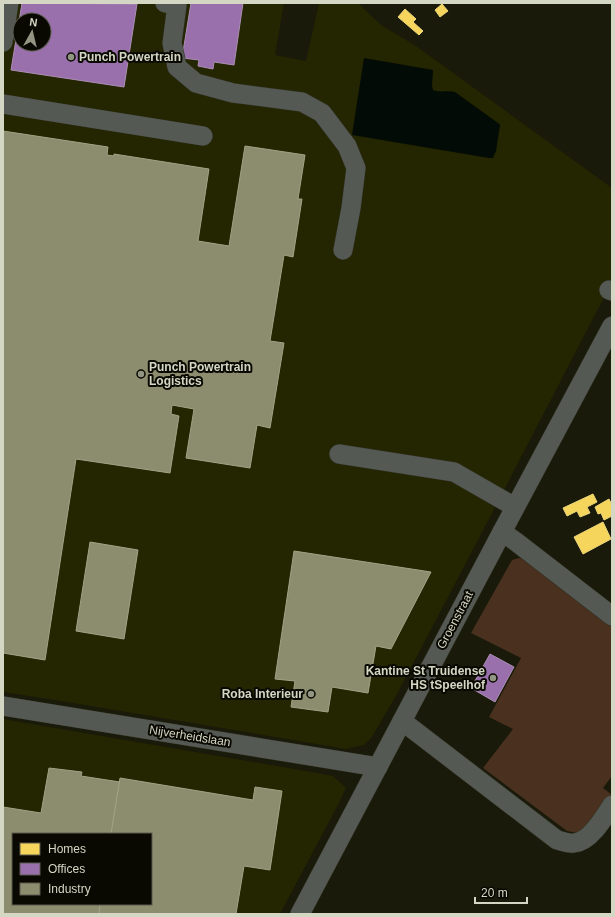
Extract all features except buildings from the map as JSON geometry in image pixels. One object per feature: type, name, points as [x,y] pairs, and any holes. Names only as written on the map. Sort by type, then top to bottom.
[{"type":"street","points":[[3,42],[9,3]]},
{"type":"street","points":[[165,3],[177,5],[172,43],[177,67],[196,83],[233,93],[302,102],[322,113],[347,146],[356,168],[351,208],[343,250]]},
{"type":"street","points":[[3,104],[203,136]]},
{"type":"street","name":"Groenstraat","points":[[300,914],[612,326]]},
{"type":"street","points":[[339,454],[454,472],[515,507]]},
{"type":"street","points":[[502,532],[612,616]]},
{"type":"street","name":"Nijverheidslaan","points":[[3,706],[378,767]]},
{"type":"street","points":[[402,721],[558,840],[574,843],[585,839],[595,830],[612,806]]},
{"type":"shaded area","points":[[3,3],[284,3],[275,55],[306,61],[319,3],[358,3],[381,25],[416,46],[612,188],[612,282],[397,694],[372,737],[364,745],[346,749],[3,692]]},
{"type":"shaded area","points":[[364,58],[433,70],[433,90],[455,92],[500,125],[496,151],[493,158],[352,135]]},
{"type":"shaded area","points":[[519,558],[529,560],[612,625],[612,776],[603,788],[611,794],[589,826],[577,833],[567,831],[483,768],[513,729],[489,717],[521,658],[471,633],[512,560]]},
{"type":"shaded area","points":[[3,719],[333,776],[346,788],[280,914],[3,914]]},
{"type":"place","name":"Punch Powertrain","points":[[71,57]]},
{"type":"place","name":"Punch Powertrain Logistics","points":[[141,374]]},
{"type":"place","name":"Kantine St Truidense HS tSpeelhof","points":[[493,678]]},
{"type":"place","name":"Roba Interieur","points":[[311,694]]}]
